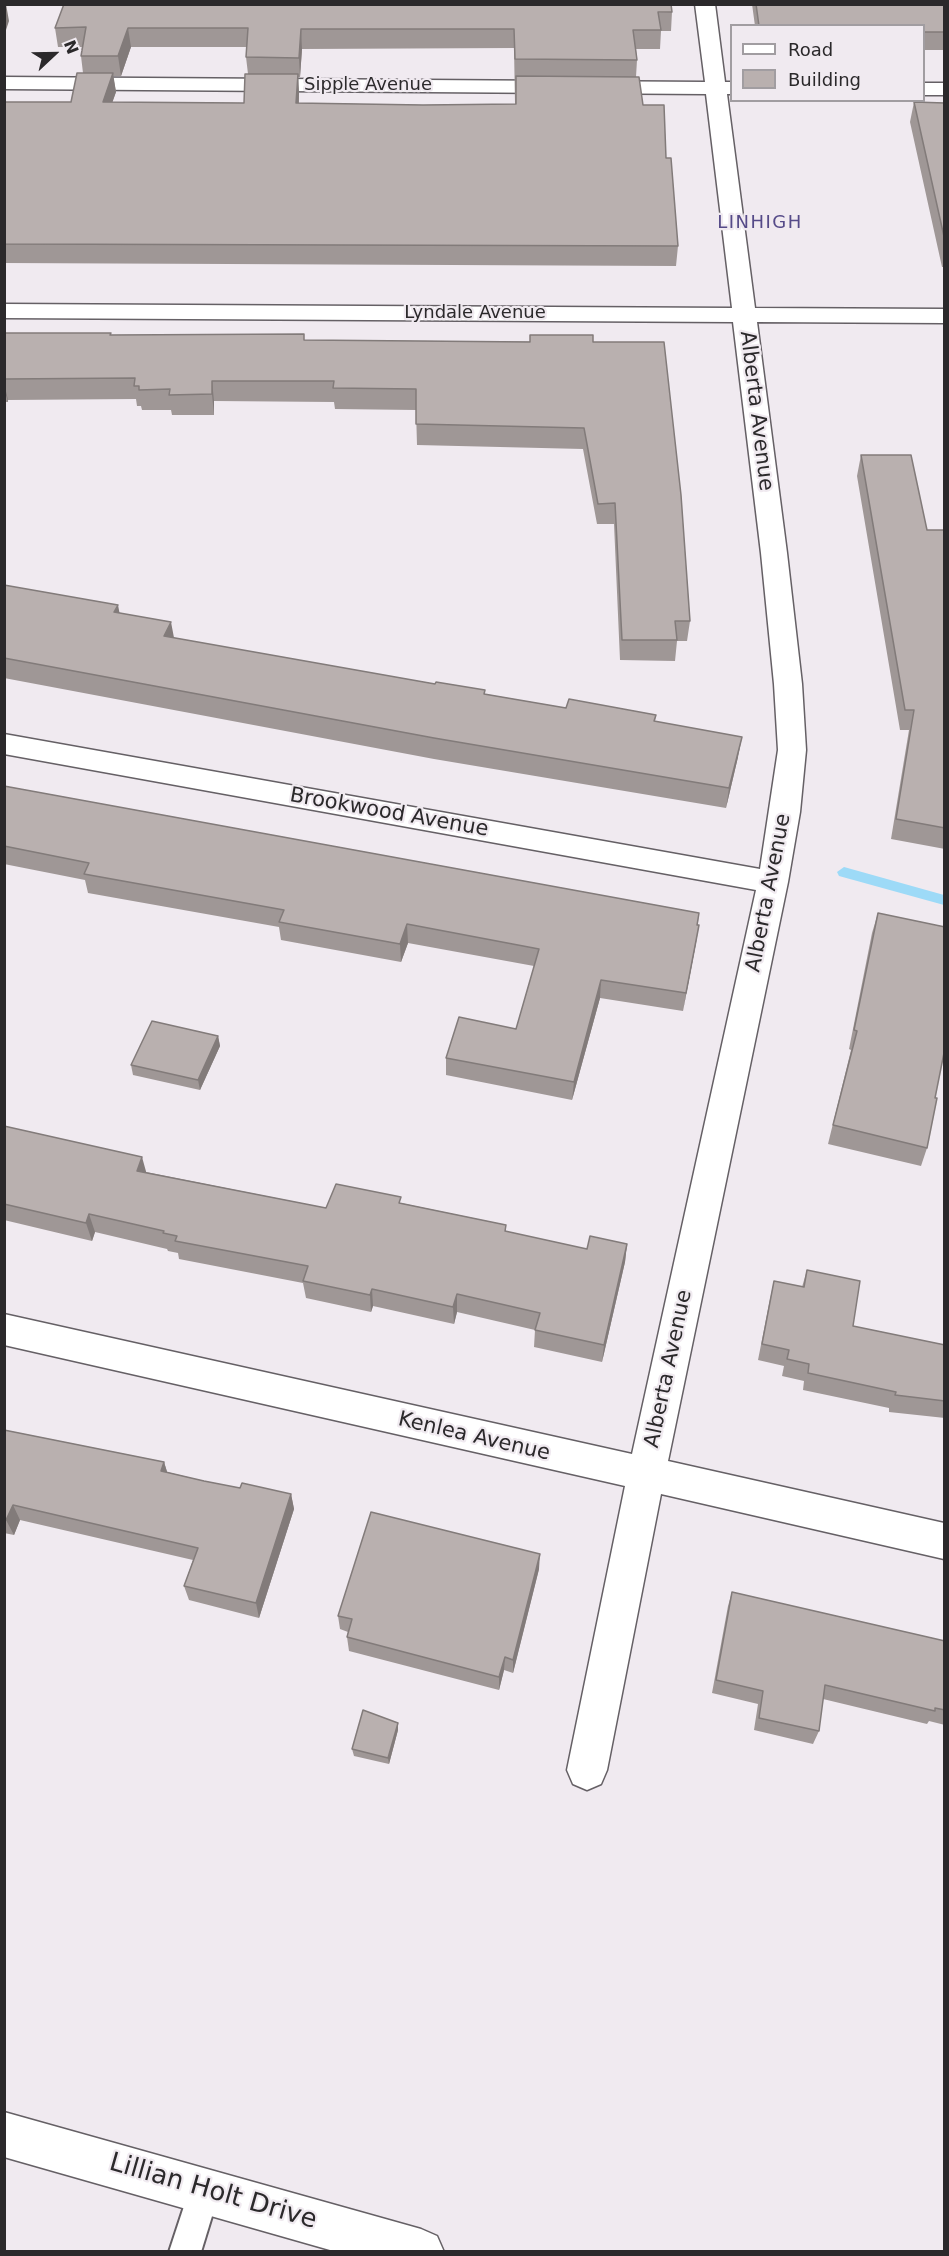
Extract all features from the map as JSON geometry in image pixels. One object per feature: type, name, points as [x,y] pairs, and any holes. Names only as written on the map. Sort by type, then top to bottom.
[{"type":"street","name":"Alberta Avenue","points":[[587,1770],[646,1476],[773,882],[785,812],[792,750],[788,684],[744,315],[723,88],[705,4]]},
{"type":"street","name":"Sipple Avenue","points":[[4,82],[723,88]]},
{"type":"street","points":[[925,89],[945,89]]},
{"type":"street","name":"Lyndale Avenue","points":[[4,311],[945,316]]},
{"type":"street","name":"Brookwood Avenue","points":[[4,744],[773,882]]},
{"type":"street","name":"Kenlea Avenue","points":[[4,1329],[945,1542]]},
{"type":"street","name":"Lillian Holt Drive","points":[[4,2134],[421,2252]]},
{"type":"lane","points":[[185,2252],[204,2190]]},
{"type":"building","points":[[64,4],[671,4],[672,12],[658,12],[661,30],[633,30],[637,60],[515,59],[514,29],[301,29],[299,58],[246,57],[248,28],[128,28],[118,56],[81,56],[86,27],[55,28]]},
{"type":"building","points":[[756,4],[945,4],[945,32],[925,32],[925,24],[759,24]]},
{"type":"building","points":[[77,73],[113,73],[103,102],[244,103],[245,74],[298,74],[296,103],[423,105],[516,104],[516,76],[639,77],[643,105],[664,105],[666,158],[671,158],[678,246],[4,244],[4,102],[71,102]]},
{"type":"building","points":[[914,102],[945,103],[945,241]]},
{"type":"building","points":[[4,333],[304,334],[304,340],[530,342],[530,335],[593,335],[593,342],[664,342],[681,495],[690,621],[675,621],[677,640],[622,640],[615,503],[598,504],[584,428],[416,424],[416,389],[333,388],[334,381],[212,381],[212,394],[169,395],[170,389],[139,390],[139,386],[134,386],[135,378],[4,379]]},
{"type":"building","points":[[861,455],[911,455],[927,530],[945,530],[945,828],[896,819],[914,710],[905,710]]},
{"type":"building","points":[[4,585],[118,605],[114,612],[171,622],[164,636],[435,684],[436,682],[485,690],[484,694],[566,708],[569,699],[656,715],[654,721],[742,737],[729,788],[434,738],[4,658]]},
{"type":"building","points":[[4,786],[699,913],[697,925],[699,925],[686,993],[601,980],[574,1082],[446,1058],[459,1017],[516,1029],[539,949],[407,924],[400,944],[279,922],[284,910],[84,874],[89,863],[4,846]]},
{"type":"building","points":[[878,913],[945,927],[945,1048],[927,1148],[833,1125],[857,1031],[854,1030]]},
{"type":"building","points":[[152,1021],[218,1036],[198,1080],[131,1065]]},
{"type":"building","points":[[4,1126],[142,1157],[137,1171],[326,1208],[336,1184],[401,1197],[399,1203],[506,1225],[505,1231],[587,1249],[590,1236],[627,1244],[604,1345],[535,1330],[540,1313],[457,1294],[453,1307],[372,1289],[370,1295],[303,1281],[308,1266],[175,1241],[177,1236],[163,1233],[164,1231],[89,1214],[86,1223],[4,1204]]},
{"type":"building","points":[[807,1270],[860,1281],[853,1326],[945,1345],[945,1401],[895,1395],[896,1392],[808,1373],[809,1364],[787,1359],[789,1350],[762,1344],[774,1281],[804,1287]]},
{"type":"building","points":[[4,1430],[164,1462],[161,1471],[204,1481],[240,1488],[242,1483],[291,1494],[256,1603],[184,1586],[198,1548],[13,1505],[6,1520],[4,1519]]},
{"type":"building","points":[[371,1512],[540,1554],[513,1660],[505,1657],[499,1677],[347,1637],[352,1619],[338,1616]]},
{"type":"building","points":[[732,1592],[945,1641],[945,1710],[935,1708],[935,1711],[825,1685],[819,1731],[759,1718],[763,1691],[716,1680]]},
{"type":"building","points":[[363,1710],[398,1723],[388,1758],[352,1749]]},
{"type":"waterway","points":[[844,872],[944,900]]},
{"type":"district","name":"LINHIGH","points":[[760,223]]}]
